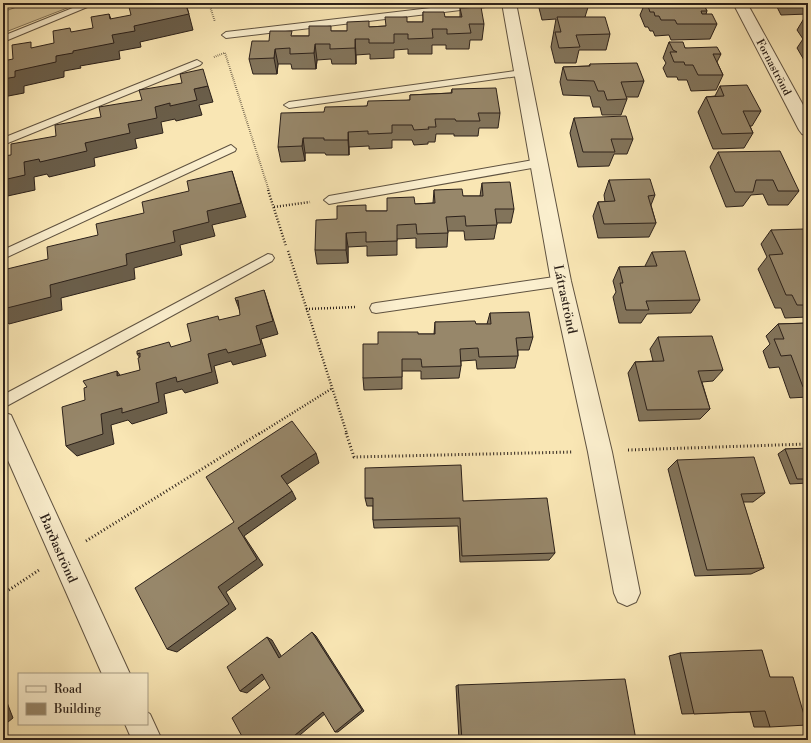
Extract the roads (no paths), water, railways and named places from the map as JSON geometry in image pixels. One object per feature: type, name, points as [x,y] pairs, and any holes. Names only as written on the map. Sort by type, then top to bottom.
[{"type":"street","name":"Látraströnd","points":[[509,3],[561,281],[600,452],[627,594]]},
{"type":"street","name":"Fornaströnd","points":[[740,3],[808,130]]},
{"type":"street","name":"Barðaströnd","points":[[3,422],[116,673]]},
{"type":"street","points":[[140,725],[147,740]]},
{"type":"lane","points":[[3,39],[92,3]]},
{"type":"lane","points":[[226,35],[494,3]]},
{"type":"lane","points":[[3,142],[196,63]]},
{"type":"lane","points":[[289,105],[522,73]]},
{"type":"lane","points":[[3,255],[231,149]]},
{"type":"lane","points":[[329,200],[540,163]]},
{"type":"lane","points":[[3,402],[268,258]]},
{"type":"lane","points":[[376,308],[561,281]]}]
